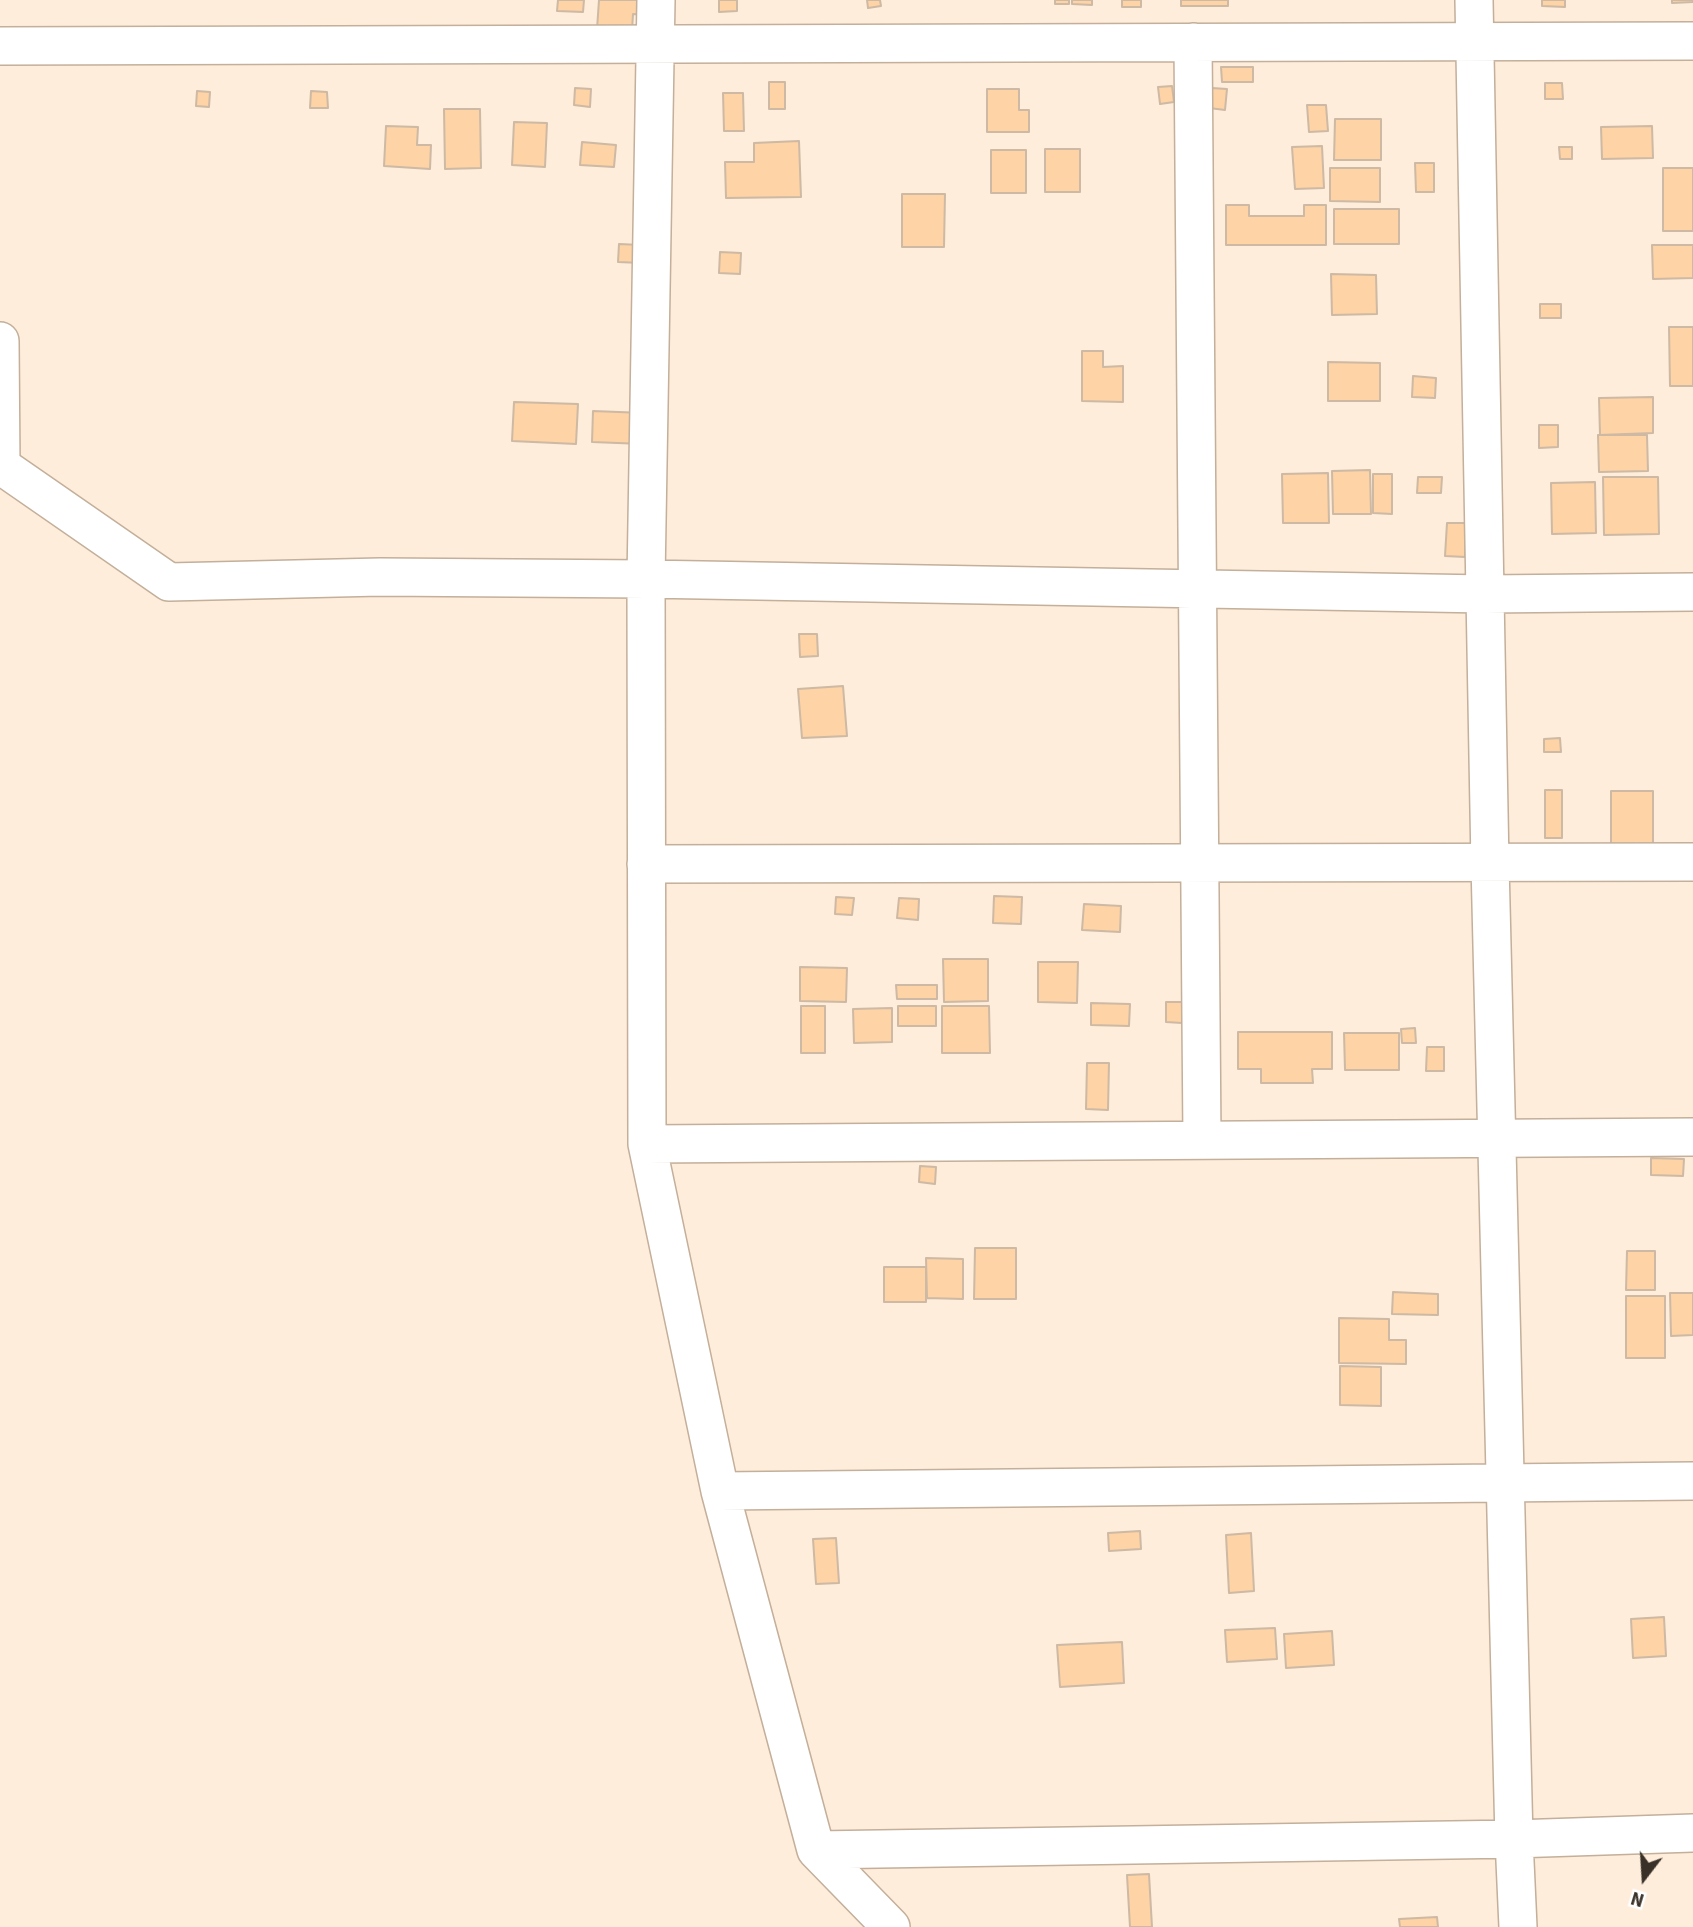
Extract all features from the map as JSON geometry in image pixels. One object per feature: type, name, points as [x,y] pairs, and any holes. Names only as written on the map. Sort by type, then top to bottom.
[{"type":"street","points":[[656,0],[646,579],[647,1144],[720,1491],[816,1850],[891,1927]]},
{"type":"street","points":[[1474,0],[1496,1138],[1518,1927]]},
{"type":"street","points":[[0,46],[1693,41]]},
{"type":"street","points":[[1193,42],[1202,1140]]},
{"type":"street","points":[[0,341],[1,466],[169,582],[380,577],[1485,594],[1693,592]]},
{"type":"street","points":[[646,864],[1693,862]]},
{"type":"street","points":[[647,1144],[1693,1137]]},
{"type":"street","points":[[720,1491],[1693,1481]]},
{"type":"street","points":[[816,1850],[1514,1839],[1693,1833]]},
{"type":"building","points":[[558,0],[584,0],[583,12],[557,11]]},
{"type":"building","points":[[599,0],[650,0],[649,15],[633,14],[632,31],[597,29]]},
{"type":"building","points":[[719,0],[737,0],[737,11],[719,12]]},
{"type":"building","points":[[867,0],[880,0],[881,6],[868,8]]},
{"type":"building","points":[[1055,0],[1069,0],[1069,4],[1055,4]]},
{"type":"building","points":[[1072,0],[1092,0],[1092,5],[1072,4]]},
{"type":"building","points":[[1122,0],[1141,0],[1141,7],[1122,7]]},
{"type":"building","points":[[1181,0],[1228,0],[1228,6],[1181,6]]},
{"type":"building","points":[[1542,0],[1565,0],[1565,7],[1542,6]]},
{"type":"building","points":[[1672,0],[1693,0],[1693,2],[1672,3]]},
{"type":"building","points":[[1221,67],[1253,67],[1253,82],[1222,82]]},
{"type":"building","points":[[769,82],[785,82],[785,109],[769,109]]},
{"type":"building","points":[[1545,83],[1562,83],[1563,99],[1545,99]]},
{"type":"building","points":[[1172,86],[1174,102],[1160,104],[1158,87]]},
{"type":"building","points":[[575,88],[591,89],[590,107],[574,105]]},
{"type":"building","points":[[1212,88],[1227,89],[1225,110],[1209,108]]},
{"type":"building","points":[[987,89],[1019,89],[1019,110],[1029,110],[1029,132],[987,132]]},
{"type":"building","points":[[197,91],[210,92],[209,107],[196,106]]},
{"type":"building","points":[[311,91],[327,92],[328,108],[310,108]]},
{"type":"building","points":[[723,93],[743,93],[744,131],[724,131]]},
{"type":"building","points":[[1307,105],[1326,105],[1328,131],[1309,132]]},
{"type":"building","points":[[444,109],[480,109],[481,168],[445,169]]},
{"type":"building","points":[[1335,119],[1381,119],[1381,160],[1334,160]]},
{"type":"building","points":[[514,122],[547,123],[545,167],[512,165]]},
{"type":"building","points":[[386,126],[418,127],[417,145],[431,145],[430,169],[384,166]]},
{"type":"building","points":[[1652,126],[1653,158],[1602,159],[1601,127]]},
{"type":"building","points":[[799,141],[801,197],[726,198],[725,162],[754,162],[754,143]]},
{"type":"building","points":[[582,142],[616,145],[614,167],[580,165]]},
{"type":"building","points":[[1322,146],[1324,188],[1295,189],[1292,147]]},
{"type":"building","points":[[1559,147],[1572,147],[1572,159],[1560,159]]},
{"type":"building","points":[[1045,149],[1080,149],[1080,192],[1045,192]]},
{"type":"building","points":[[991,150],[1026,150],[1026,193],[991,193]]},
{"type":"building","points":[[1415,163],[1434,163],[1434,192],[1416,192]]},
{"type":"building","points":[[1330,168],[1380,168],[1380,202],[1330,201]]},
{"type":"building","points":[[1663,168],[1693,168],[1693,231],[1663,231]]},
{"type":"building","points":[[902,194],[945,194],[944,247],[902,247]]},
{"type":"building","points":[[1226,205],[1249,205],[1249,216],[1304,216],[1304,205],[1326,205],[1326,245],[1226,245]]},
{"type":"building","points":[[1334,209],[1399,209],[1399,244],[1334,244]]},
{"type":"building","points":[[619,244],[641,245],[641,263],[618,262]]},
{"type":"building","points":[[1652,245],[1693,245],[1693,278],[1653,279]]},
{"type":"building","points":[[720,252],[741,253],[740,274],[719,273]]},
{"type":"building","points":[[1331,274],[1376,275],[1377,314],[1332,315]]},
{"type":"building","points":[[1540,304],[1561,304],[1561,318],[1540,318]]},
{"type":"building","points":[[1669,327],[1693,327],[1693,386],[1670,386]]},
{"type":"building","points":[[1082,351],[1103,351],[1103,367],[1123,366],[1123,402],[1082,401]]},
{"type":"building","points":[[1328,362],[1380,363],[1380,401],[1328,401]]},
{"type":"building","points":[[1413,376],[1436,378],[1435,398],[1412,397]]},
{"type":"building","points":[[1653,397],[1653,433],[1600,435],[1599,398]]},
{"type":"building","points":[[514,402],[578,404],[576,444],[512,441]]},
{"type":"building","points":[[593,411],[644,413],[643,444],[592,442]]},
{"type":"building","points":[[1539,425],[1558,425],[1558,447],[1539,448]]},
{"type":"building","points":[[1598,435],[1647,435],[1648,471],[1599,472]]},
{"type":"building","points":[[1370,470],[1371,514],[1333,514],[1332,471]]},
{"type":"building","points":[[1328,473],[1329,523],[1283,523],[1282,474]]},
{"type":"building","points":[[1373,474],[1392,474],[1392,514],[1373,513]]},
{"type":"building","points":[[1418,477],[1442,477],[1441,493],[1417,493]]},
{"type":"building","points":[[1603,477],[1658,477],[1659,534],[1604,535]]},
{"type":"building","points":[[1595,482],[1596,533],[1552,534],[1551,483]]},
{"type":"building","points":[[1447,523],[1466,523],[1465,557],[1445,556]]},
{"type":"building","points":[[799,634],[817,634],[818,656],[800,657]]},
{"type":"building","points":[[843,686],[847,736],[802,738],[798,689]]},
{"type":"building","points":[[1560,738],[1561,752],[1544,752],[1544,739]]},
{"type":"building","points":[[1545,790],[1562,790],[1562,838],[1545,838]]},
{"type":"building","points":[[1611,791],[1653,791],[1653,844],[1611,844]]},
{"type":"building","points":[[994,896],[1022,897],[1021,924],[993,923]]},
{"type":"building","points":[[836,897],[854,898],[852,915],[835,914]]},
{"type":"building","points":[[899,898],[919,899],[918,920],[897,918]]},
{"type":"building","points":[[1084,904],[1121,906],[1120,932],[1082,930]]},
{"type":"building","points":[[943,959],[988,959],[988,1001],[944,1002]]},
{"type":"building","points":[[1038,962],[1078,962],[1077,1003],[1038,1002]]},
{"type":"building","points":[[800,967],[847,968],[846,1002],[800,1001]]},
{"type":"building","points":[[896,985],[937,985],[937,999],[897,999]]},
{"type":"building","points":[[1166,1002],[1182,1002],[1182,1023],[1166,1022]]},
{"type":"building","points":[[1091,1003],[1130,1004],[1129,1026],[1091,1025]]},
{"type":"building","points":[[801,1006],[825,1006],[825,1053],[801,1053]]},
{"type":"building","points":[[898,1006],[936,1006],[936,1026],[898,1026]]},
{"type":"building","points":[[942,1006],[989,1006],[990,1053],[942,1053]]},
{"type":"building","points":[[892,1008],[892,1042],[854,1043],[853,1009]]},
{"type":"building","points":[[1415,1028],[1416,1043],[1402,1043],[1401,1029]]},
{"type":"building","points":[[1238,1032],[1332,1032],[1332,1069],[1312,1069],[1313,1083],[1261,1083],[1261,1069],[1238,1069]]},
{"type":"building","points":[[1344,1033],[1399,1033],[1399,1070],[1345,1070]]},
{"type":"building","points":[[1427,1047],[1444,1047],[1444,1071],[1426,1071]]},
{"type":"building","points":[[1087,1063],[1109,1063],[1108,1110],[1086,1109]]},
{"type":"building","points":[[1651,1158],[1684,1159],[1683,1176],[1651,1175]]},
{"type":"building","points":[[920,1166],[936,1167],[935,1184],[919,1182]]},
{"type":"building","points":[[975,1248],[1016,1248],[1016,1299],[974,1299]]},
{"type":"building","points":[[1627,1251],[1655,1251],[1655,1290],[1626,1290]]},
{"type":"building","points":[[926,1258],[963,1259],[963,1299],[927,1298]]},
{"type":"building","points":[[884,1267],[926,1267],[926,1302],[884,1302]]},
{"type":"building","points":[[1393,1292],[1438,1294],[1438,1315],[1392,1314]]},
{"type":"building","points":[[1670,1293],[1693,1293],[1693,1335],[1671,1336]]},
{"type":"building","points":[[1626,1296],[1665,1296],[1665,1358],[1626,1358]]},
{"type":"building","points":[[1339,1318],[1389,1319],[1389,1340],[1406,1340],[1406,1364],[1339,1363]]},
{"type":"building","points":[[1340,1366],[1381,1367],[1381,1406],[1340,1405]]},
{"type":"building","points":[[1140,1531],[1141,1549],[1109,1551],[1108,1533]]},
{"type":"building","points":[[1251,1533],[1254,1591],[1229,1593],[1226,1535]]},
{"type":"building","points":[[836,1538],[839,1583],[816,1584],[813,1539]]},
{"type":"building","points":[[1664,1617],[1666,1656],[1633,1658],[1631,1619]]},
{"type":"building","points":[[1275,1628],[1277,1659],[1227,1662],[1225,1630]]},
{"type":"building","points":[[1332,1631],[1334,1665],[1286,1668],[1284,1634]]},
{"type":"building","points":[[1122,1642],[1124,1683],[1060,1687],[1057,1645]]},
{"type":"building","points":[[1149,1874],[1152,1927],[1130,1927],[1127,1875]]},
{"type":"building","points":[[1437,1917],[1438,1927],[1400,1927],[1399,1919]]}]
